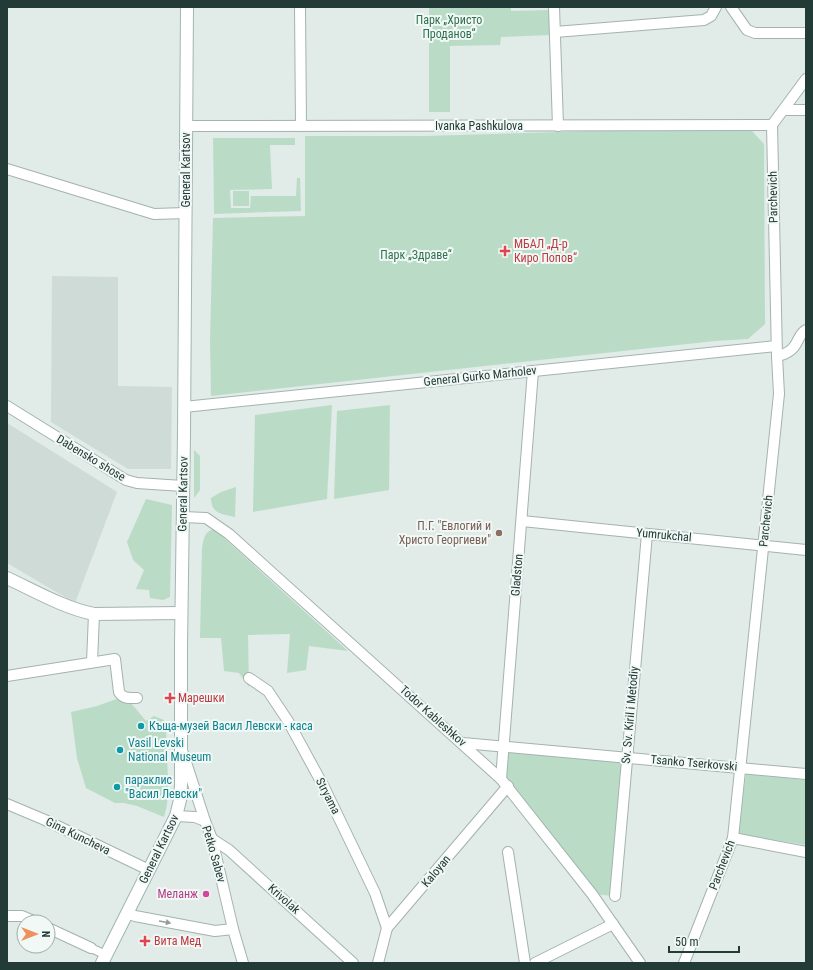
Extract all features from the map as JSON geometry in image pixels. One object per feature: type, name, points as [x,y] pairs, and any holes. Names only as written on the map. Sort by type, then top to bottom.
[{"type":"main road","name":"General Kartsov","points":[[104,959],[176,816],[182,785],[181,746],[187,7]]},
{"type":"main road","points":[[7,578],[78,610],[94,614],[182,613]]},
{"type":"street","points":[[300,7],[301,126]]},
{"type":"street","points":[[554,7],[558,126]]},
{"type":"street","points":[[555,32],[704,20],[711,16],[716,7]]},
{"type":"street","points":[[731,7],[747,30],[751,32],[806,33]]},
{"type":"street","points":[[772,125],[806,79]]},
{"type":"street","points":[[784,110],[806,110]]},
{"type":"street","name":"Ivanka Pashkulova","points":[[186,126],[772,125]]},
{"type":"street","name":"Parchevich","points":[[684,963],[734,838],[779,394],[776,356],[772,125]]},
{"type":"street","points":[[7,169],[154,214],[186,213]]},
{"type":"street","points":[[776,356],[793,349],[803,331],[806,330]]},
{"type":"street","name":"General Gurko Marholev","points":[[184,407],[776,346]]},
{"type":"street","name":"Gladston","points":[[505,782],[504,746],[533,371]]},
{"type":"street","name":"Dabensko shose","points":[[7,406],[126,480],[136,483],[183,486]]},
{"type":"street","name":"Todor Kableshkov","points":[[183,517],[206,518],[229,534],[505,782],[592,894],[640,963]]},
{"type":"street","name":"Yumrukchal","points":[[522,521],[764,544],[806,550]]},
{"type":"street","name":"Sv. Sv. Kiril i Metodiy","points":[[615,896],[626,757],[647,534]]},
{"type":"street","points":[[92,662],[94,614]]},
{"type":"street","points":[[7,676],[115,659],[119,692],[121,696],[125,698],[137,698]]},
{"type":"street","name":"Stryama","points":[[248,678],[268,691],[288,721],[324,787],[372,886],[387,928]]},
{"type":"street","name":"Tsanko Tserkovski","points":[[463,743],[806,774]]},
{"type":"street","name":"Petko Sabev","points":[[181,746],[204,821],[212,839],[233,930],[243,963]]},
{"type":"street","name":"Kaloyan","points":[[378,963],[387,928],[505,782]]},
{"type":"street","name":"Gina Kuncheva","points":[[7,804],[46,820],[148,870]]},
{"type":"street","points":[[176,816],[195,817],[204,821]]},
{"type":"street","points":[[734,838],[806,852]]},
{"type":"street","name":"Krivolak","points":[[212,839],[229,850],[353,963]]},
{"type":"street","points":[[508,852],[526,963]]},
{"type":"street","points":[[127,913],[134,916],[215,931],[233,930]]},
{"type":"street","points":[[535,963],[613,924]]},
{"type":"street","points":[[56,932],[92,948],[104,959]]},
{"type":"shaded area","points":[[52,276],[118,277],[118,386],[172,387],[171,469],[128,469],[51,422]]},
{"type":"shaded area","points":[[7,423],[117,492],[75,603],[7,563]]},
{"type":"green space","name":"Парк „Христо Проданов“","points":[[429,7],[511,7],[511,11],[549,10],[550,35],[501,37],[500,45],[450,46],[450,112],[429,112]]},
{"type":"green space","name":"Парк „Здраве“","points":[[591,131],[752,131],[764,144],[765,324],[748,339],[715,341],[211,396],[210,340],[213,218],[305,216],[305,136],[425,136]]},
{"type":"green space","points":[[213,138],[295,138],[295,145],[270,145],[272,189],[230,190],[231,208],[250,208],[251,196],[296,196],[297,178],[300,178],[301,211],[214,214]]},
{"type":"green space","points":[[233,191],[249,191],[249,206],[233,206]]},
{"type":"green space","points":[[332,405],[327,499],[253,512],[255,415]]},
{"type":"green space","points":[[390,405],[389,490],[334,499],[337,411]]},
{"type":"green space","points":[[194,450],[200,456],[200,490],[194,498]]},
{"type":"green space","points":[[236,487],[235,517],[222,514],[215,510],[211,503],[211,498],[221,492]]},
{"type":"green space","points":[[146,499],[172,505],[170,597],[163,600],[150,598],[149,590],[136,589],[144,570],[133,560],[127,542]]},
{"type":"green space","points":[[214,529],[348,651],[309,646],[306,670],[287,673],[290,634],[248,635],[249,687],[239,673],[224,671],[221,638],[200,638],[202,548],[206,534]]},
{"type":"green space","points":[[125,696],[146,721],[154,716],[164,720],[167,740],[168,789],[164,817],[137,806],[124,803],[115,803],[86,788],[77,758],[71,712],[97,706]]},
{"type":"green space","points":[[504,746],[626,757],[615,896],[592,894],[501,779]]},
{"type":"green space","points":[[746,774],[806,780],[806,845],[738,834]]},
{"type":"place","name":"МБАЛ „Д-р Киро Попов“","points":[[505,251]]},
{"type":"place","name":"П.Г. \"Евлогий и Христо Георгиеви\"","points":[[499,533]]},
{"type":"place","name":"Марешки","points":[[170,698]]},
{"type":"place","name":"Къща-музей Васил Левски - каса","points":[[141,726]]},
{"type":"place","name":"Vasil Levski National Museum","points":[[120,750]]},
{"type":"place","name":"параклис \"Васил Левски\"","points":[[117,787]]},
{"type":"place","name":"Меланж","points":[[206,894]]},
{"type":"place","name":"Вита Мед","points":[[145,941]]}]
